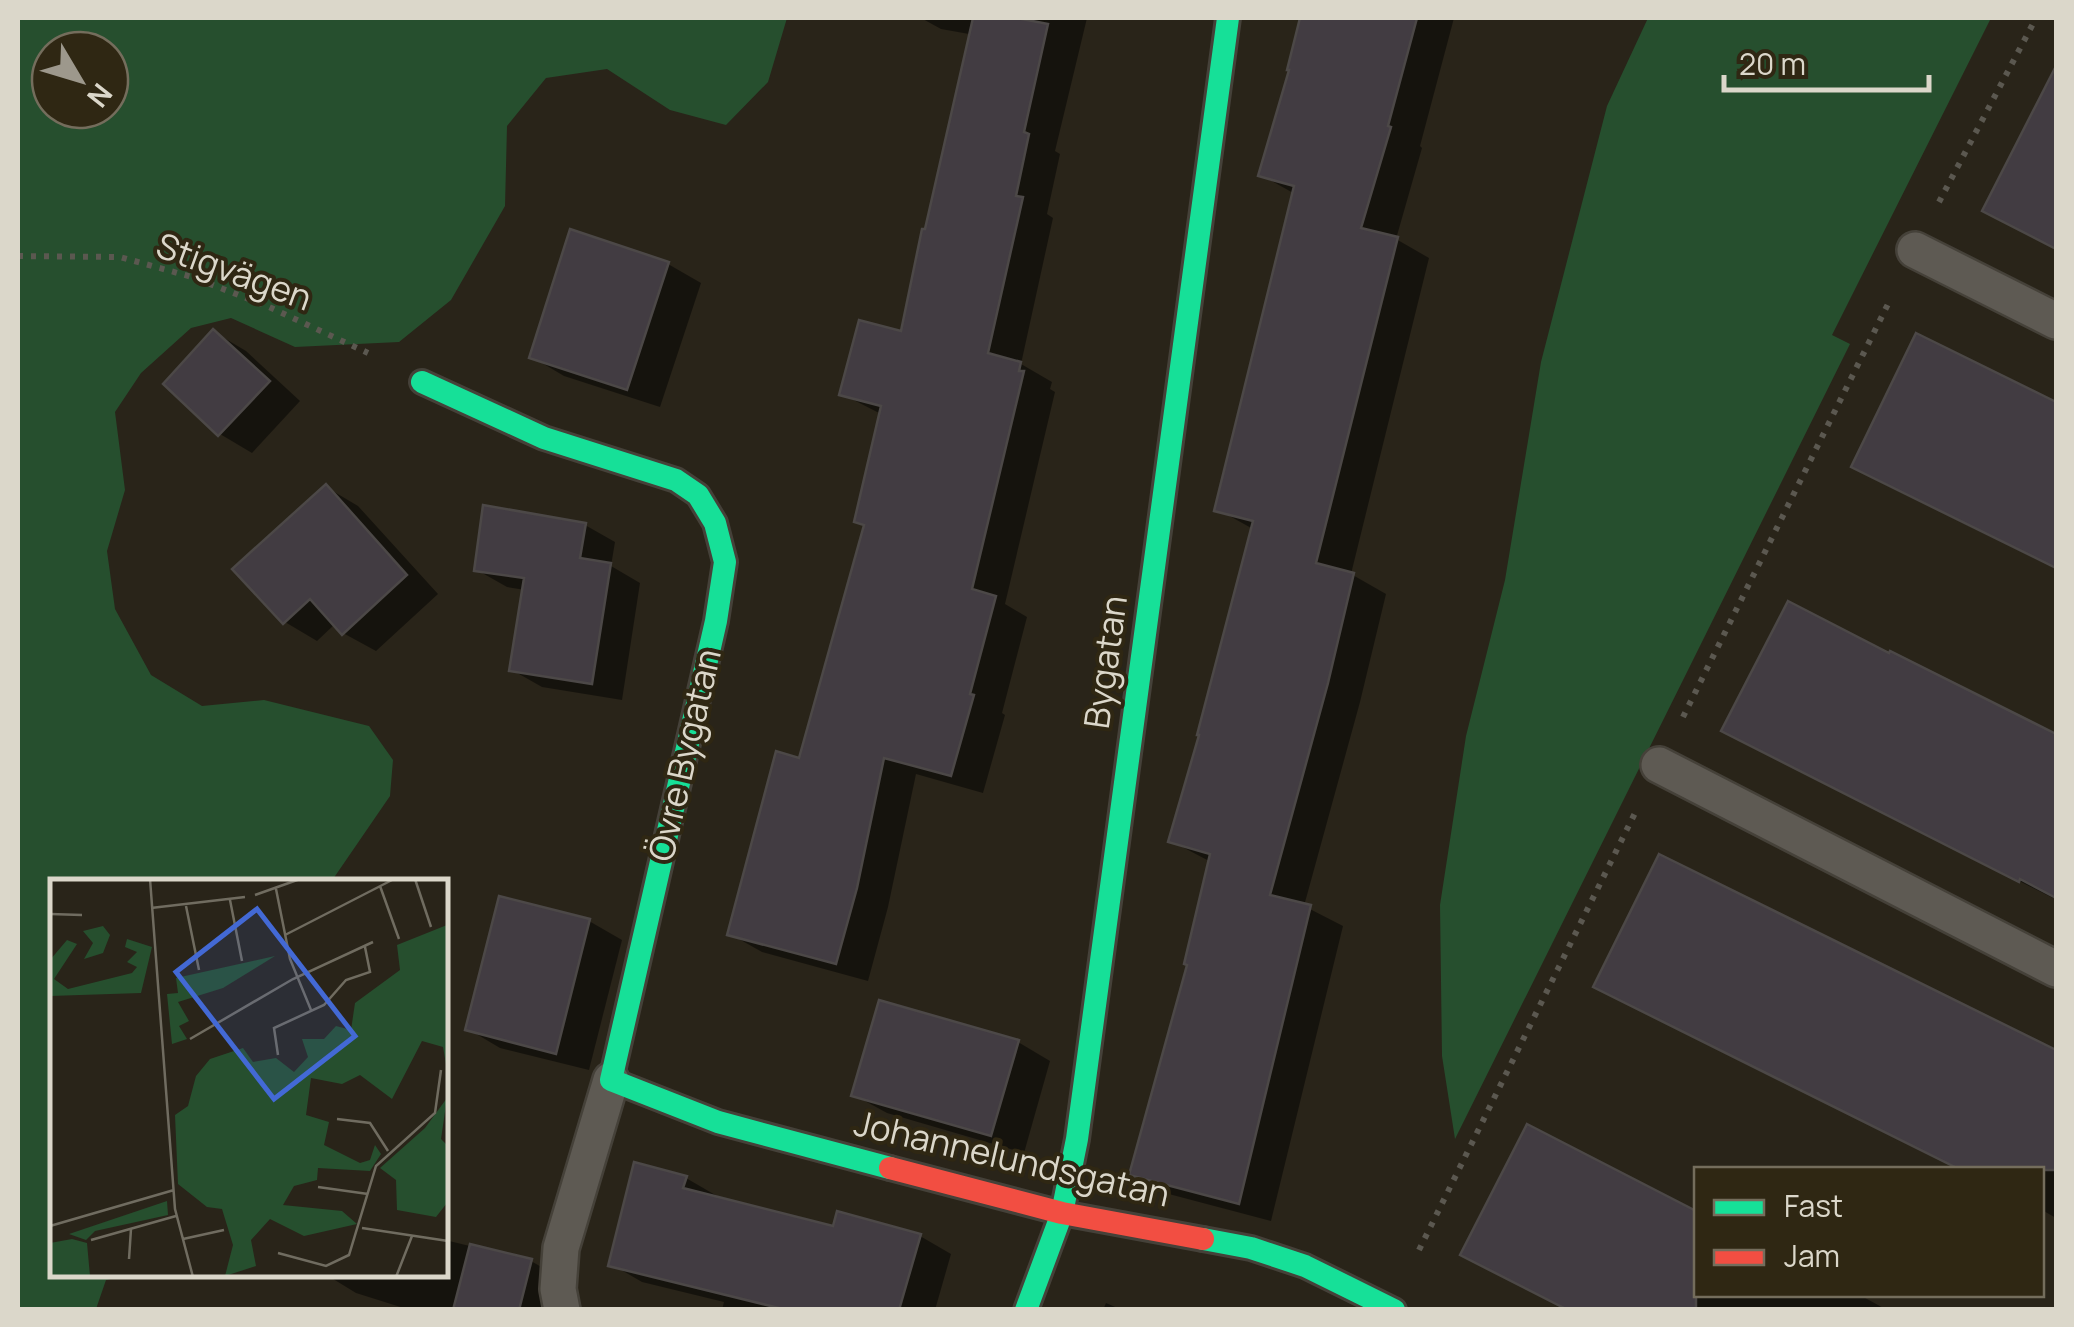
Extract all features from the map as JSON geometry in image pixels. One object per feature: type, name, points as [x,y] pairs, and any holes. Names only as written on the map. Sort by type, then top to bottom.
[{"type":"street","name":"Bygatan","points":[[1026,1310],[1062,1213],[1077,1139],[1228,18]]},
{"type":"street","name":"Övre Bygatan","points":[[422,382],[544,438],[676,480],[698,495],[715,523],[725,562],[716,621],[611,1080]]},
{"type":"street","name":"Johannelundsgatan","points":[[611,1080],[718,1122],[1062,1213],[1251,1248],[1305,1266],[1392,1308]]},
{"type":"lane","points":[[1915,250],[2056,321]]},
{"type":"lane","points":[[1659,765],[2056,969]]},
{"type":"lane","name":"Övre Bygatan","points":[[562,1310],[558,1289],[561,1248],[611,1080]]},
{"type":"path","points":[[1392,1308],[1915,250],[2036,18]]},
{"type":"path","name":"Stigvägen","points":[[18,256],[120,257],[192,278],[347,342],[422,382]]},
{"type":"green space","points":[[18,18],[787,18],[768,82],[726,125],[670,110],[607,69],[546,78],[507,126],[505,206],[451,300],[399,342],[295,347],[231,318],[191,328],[141,373],[115,412],[125,490],[107,551],[115,609],[151,675],[202,706],[264,700],[369,726],[393,760],[390,796],[333,879],[50,879],[50,1277],[119,1277],[106,1280],[96,1309],[18,1309]]},
{"type":"green space","points":[[1648,18],[1991,18],[1832,335],[1850,344],[1455,1139],[1442,1056],[1440,905],[1466,736],[1505,580],[1541,362],[1607,106]]},
{"type":"building","points":[[973,18],[1017,18],[1048,24],[1024,132],[1029,134],[1016,196],[1023,197],[988,353],[1021,362],[1019,371],[1024,371],[972,589],[996,596],[951,776],[884,758],[857,888],[836,964],[727,935],[776,751],[799,758],[864,525],[854,522],[881,406],[839,395],[859,320],[901,331]]},
{"type":"building","points":[[1300,18],[1417,18],[1361,228],[1398,237],[1316,563],[1354,573],[1270,895],[1311,905],[1239,1204],[1129,1175],[1187,965],[1184,964],[1210,854],[1168,842],[1253,521],[1214,511],[1294,186],[1258,176]]},
{"type":"building","points":[[2056,66],[2056,249],[1982,211]]},
{"type":"building","points":[[570,229],[669,262],[627,390],[529,358]]},
{"type":"building","points":[[213,329],[270,381],[218,436],[163,384]]},
{"type":"building","points":[[1916,333],[2056,402],[2056,568],[1851,467]]},
{"type":"building","points":[[326,484],[407,575],[342,635],[310,599],[283,624],[232,569]]},
{"type":"building","points":[[483,505],[586,523],[580,558],[611,563],[592,684],[509,671],[524,578],[474,571]]},
{"type":"building","points":[[1788,601],[2056,734],[2056,898],[1721,731]]},
{"type":"building","points":[[1659,854],[2056,1050],[2056,1170],[1955,1167],[1593,987]]},
{"type":"building","points":[[499,896],[590,919],[556,1054],[465,1030]]},
{"type":"building","points":[[879,1000],[1019,1040],[991,1136],[851,1096]]},
{"type":"building","points":[[1527,1124],[1694,1210],[1696,1310],[1568,1310],[1460,1255]]},
{"type":"building","points":[[634,1162],[687,1176],[683,1188],[833,1226],[837,1211],[921,1234],[899,1310],[787,1310],[608,1266]]},
{"type":"building","points":[[470,1244],[532,1259],[519,1310],[453,1310]]},
{"type":"traffic: fast","points":[[1026,1310],[1062,1213],[1077,1139],[1228,18]]},
{"type":"traffic: fast","points":[[422,382],[544,438],[676,480],[698,495],[715,523],[725,562],[716,621],[611,1080],[718,1122],[890,1168]]},
{"type":"traffic: fast","points":[[1203,1239],[1251,1248],[1305,1266],[1394,1310]]},
{"type":"traffic: jam","points":[[890,1168],[1062,1213],[1203,1239]]}]
